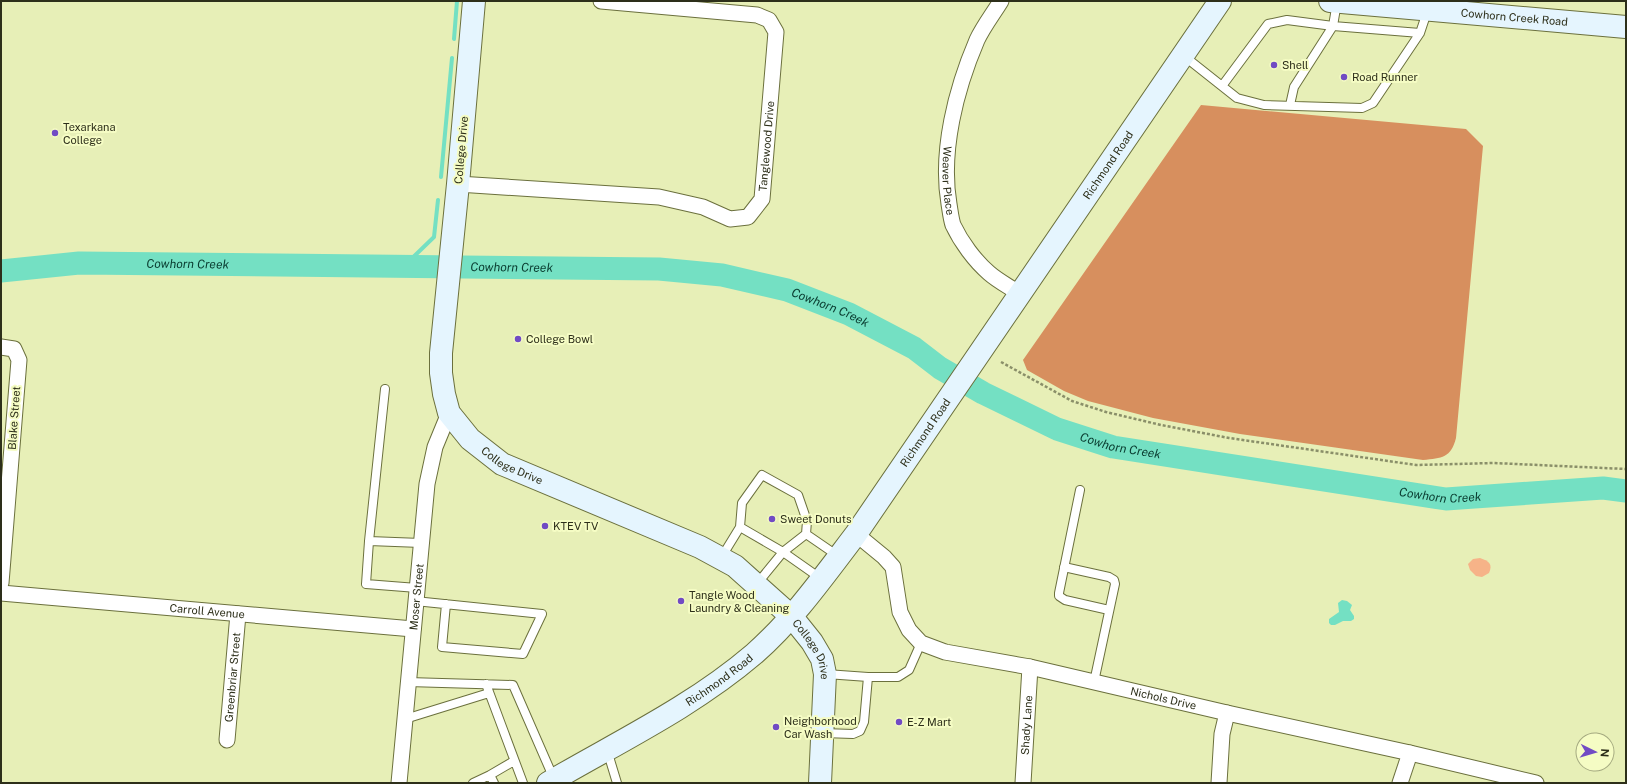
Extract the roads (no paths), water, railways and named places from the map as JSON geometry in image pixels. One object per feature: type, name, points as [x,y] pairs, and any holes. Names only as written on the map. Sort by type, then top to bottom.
[{"type":"street","name":"College Drive","points":[[474,1],[441,373],[444,394],[450,414],[470,439],[502,464],[700,547],[721,558],[735,566],[792,617],[812,642],[822,659],[825,674],[820,783]]},
{"type":"street","name":"Tanglewood Drive","points":[[458,184],[659,198],[703,207],[730,219],[748,217],[762,199],[776,32],[769,20],[757,15],[602,1]]},
{"type":"street","name":"Weaver Place","points":[[1001,1],[977,39],[956,106],[949,132],[947,164],[948,195],[953,223],[966,247],[989,273],[1020,294]]},
{"type":"street","name":"Richmond Road","points":[[551,781],[677,710],[720,682],[755,653],[792,617],[856,534],[1220,1]]},
{"type":"street","name":"Cowhorn Creek Road","points":[[1335,1],[1429,5],[1626,27]]},
{"type":"street","name":"Blake Street","points":[[1,582],[19,360],[8,348]]},
{"type":"street","name":"Moser Street","points":[[399,783],[412,629],[430,463],[435,447],[450,414]]},
{"type":"street","name":"Nichols Drive","points":[[856,534],[884,557],[892,567],[900,612],[908,630],[921,642],[945,652],[1030,668],[1227,713],[1410,752],[1536,783]]},
{"type":"street","name":"Carroll Avenue","points":[[1,593],[412,629]]},
{"type":"street","name":"Greenbriar Street","points":[[227,740],[238,614]]},
{"type":"street","name":"Shady Lane","points":[[1023,783],[1030,668]]},
{"type":"street","points":[[1219,783],[1222,734],[1227,713]]},
{"type":"street","points":[[1400,783],[1410,752]]},
{"type":"lane","points":[[1290,105],[1294,87],[1333,26],[1335,1]]},
{"type":"lane","points":[[1183,56],[1237,98],[1264,105],[1362,108],[1373,102],[1420,33],[1429,5]]},
{"type":"lane","points":[[1222,86],[1268,24],[1287,20],[1333,26],[1420,33]]},
{"type":"lane","points":[[385,389],[366,584],[416,595],[446,604],[542,614],[523,654],[442,647],[446,604]]},
{"type":"lane","points":[[721,558],[740,527],[742,503],[762,475],[798,495],[807,521],[806,534],[783,552],[756,586]]},
{"type":"lane","points":[[1080,490],[1059,593],[1062,599],[1109,610]]},
{"type":"lane","points":[[740,527],[783,552],[821,579]]},
{"type":"lane","points":[[806,534],[839,556]]},
{"type":"lane","points":[[369,541],[421,543]]},
{"type":"lane","points":[[1064,567],[1112,578],[1115,584],[1094,682]]},
{"type":"lane","points":[[825,674],[894,678],[909,670],[921,642]]},
{"type":"lane","points":[[822,733],[853,734],[860,731],[864,722],[868,677]]},
{"type":"lane","points":[[408,682],[512,685],[551,781]]},
{"type":"lane","points":[[486,684],[522,783]]},
{"type":"lane","points":[[405,720],[489,693]]},
{"type":"lane","points":[[607,750],[617,783]]},
{"type":"lane","points":[[473,783],[514,761]]},
{"type":"lane","points":[[490,775],[494,783]]},
{"type":"water","points":[[1342,600],[1347,601],[1352,605],[1350,610],[1354,616],[1354,619],[1331,625],[1329,623],[1329,619],[1339,612],[1338,603]]},
{"type":"waterway","points":[[454,39],[457,1]]},
{"type":"waterway","points":[[441,177],[452,58]]},
{"type":"waterway","points":[[404,266],[434,237],[438,200]]},
{"type":"waterway","name":"Cowhorn Creek","points":[[1,271],[79,263],[659,269],[722,275],[787,290],[849,314],[914,348],[940,368],[983,393],[1057,429],[1113,447],[1446,499],[1603,488],[1626,491]]},
{"type":"place","name":"Shell","points":[[1274,65]]},
{"type":"place","name":"Road Runner","points":[[1344,77]]},
{"type":"place","name":"Texarkana College","points":[[55,133]]},
{"type":"place","name":"College Bowl","points":[[518,339]]},
{"type":"place","name":"Sweet Donuts","points":[[772,519]]},
{"type":"place","name":"KTEV TV","points":[[545,526]]},
{"type":"place","name":"Tangle Wood Laundry & Cleaning","points":[[681,601]]},
{"type":"place","name":"E-Z Mart","points":[[899,722]]},
{"type":"place","name":"Neighborhood Car Wash","points":[[776,727]]}]
